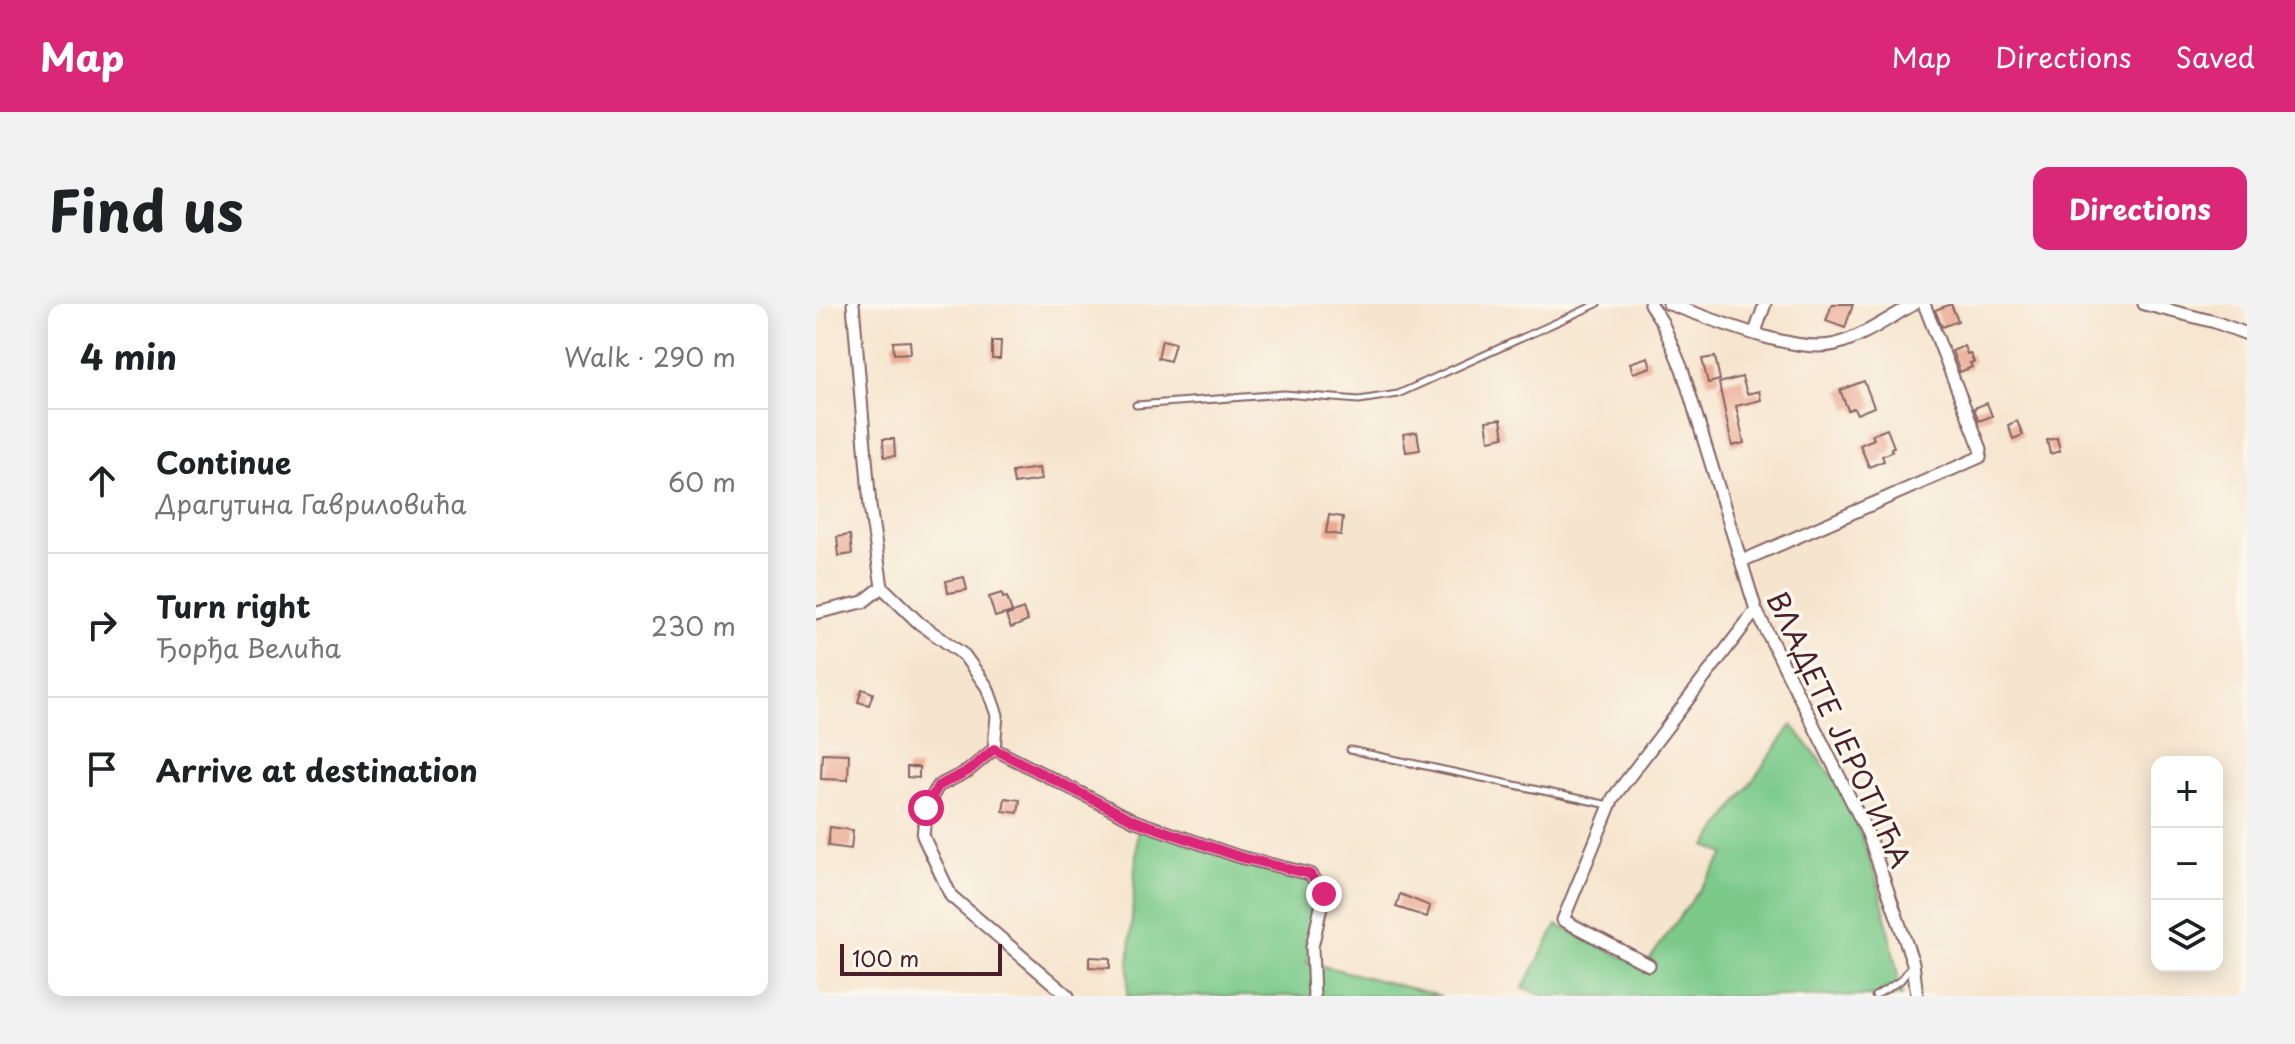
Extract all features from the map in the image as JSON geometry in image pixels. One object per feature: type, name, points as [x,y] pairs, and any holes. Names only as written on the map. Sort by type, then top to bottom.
[{"type":"street","points":[[853,304],[870,506],[882,587],[919,623],[964,655],[987,687],[997,715],[994,749],[968,771],[938,786],[926,808],[923,836],[951,896],[1068,996]]},
{"type":"street","name":"ВЛАДЕТЕ ЈЕРОТИЋА","points":[[1650,304],[1662,322],[1682,369],[1756,610],[1868,834],[1913,963],[1917,996]]},
{"type":"street","points":[[1669,304],[1691,307],[1795,344],[1821,347],[1852,338],[1914,304]]},
{"type":"street","points":[[1755,332],[1765,304]]},
{"type":"street","points":[[1742,561],[1980,457],[1981,449],[1924,304]]},
{"type":"street","points":[[2144,304],[2215,322],[2247,334]]},
{"type":"street","points":[[816,613],[863,602],[882,587]]},
{"type":"street","points":[[1649,965],[1563,920],[1610,805],[1756,610]]},
{"type":"street","points":[[994,749],[1135,821],[1240,857],[1310,874],[1324,894],[1312,947],[1314,996]]},
{"type":"lane","points":[[1136,405],[1284,394],[1359,400],[1398,394],[1597,304]]},
{"type":"lane","points":[[1350,750],[1610,805]]},
{"type":"lane","points":[[1875,996],[1901,980],[1913,963]]},
{"type":"green space","points":[[1792,725],[1847,795],[1879,886],[1902,996],[1543,996],[1523,988],[1557,925],[1644,967],[1725,854],[1706,846]]},
{"type":"green space","points":[[1138,824],[1247,860],[1325,880],[1320,915],[1307,962],[1441,996],[1127,996]]},
{"type":"building","points":[[1832,304],[1853,304],[1845,328],[1826,321]]},
{"type":"building","points":[[1951,304],[1958,321],[1942,327],[1935,310]]},
{"type":"building","points":[[1162,340],[1175,343],[1170,361],[1158,358]]},
{"type":"building","points":[[910,341],[911,353],[894,354],[893,342]]},
{"type":"building","points":[[992,341],[1001,341],[1000,359],[992,359]]},
{"type":"building","points":[[1964,346],[1974,362],[1970,363],[1972,367],[1960,372],[1952,351]]},
{"type":"building","points":[[1648,357],[1651,367],[1633,373],[1630,363]]},
{"type":"building","points":[[1715,357],[1720,380],[1708,383],[1702,359]]},
{"type":"building","points":[[1742,377],[1747,394],[1759,391],[1761,400],[1736,406],[1744,443],[1732,446],[1719,383]]},
{"type":"building","points":[[1864,381],[1874,407],[1857,414],[1854,408],[1848,410],[1840,390]]},
{"type":"building","points":[[1987,403],[1992,416],[1979,421],[1974,408]]},
{"type":"building","points":[[1501,419],[1504,437],[1489,440],[1486,421]]},
{"type":"building","points":[[2017,421],[2023,435],[2013,439],[2008,425]]},
{"type":"building","points":[[1887,429],[1894,447],[1891,448],[1892,452],[1882,456],[1884,461],[1869,467],[1860,445],[1874,439],[1872,435]]},
{"type":"building","points":[[1417,432],[1420,450],[1406,452],[1403,434]]},
{"type":"building","points":[[2057,438],[2060,451],[2050,454],[2047,440]]},
{"type":"building","points":[[883,439],[894,439],[895,456],[884,457]]},
{"type":"building","points":[[1039,468],[1041,480],[1014,484],[1012,472]]},
{"type":"building","points":[[1329,515],[1343,517],[1341,535],[1326,533]]},
{"type":"building","points":[[850,535],[852,554],[839,556],[837,537]]},
{"type":"building","points":[[964,577],[967,590],[948,593],[946,581]]},
{"type":"building","points":[[1002,593],[1003,598],[1007,597],[1012,612],[995,617],[989,597]]},
{"type":"building","points":[[1023,609],[1028,621],[1011,628],[1006,616]]},
{"type":"building","points":[[862,689],[873,693],[869,705],[858,702]]},
{"type":"building","points":[[822,753],[849,754],[848,780],[821,779]]},
{"type":"building","points":[[907,767],[919,767],[919,778],[907,777]]},
{"type":"building","points":[[1005,798],[1020,800],[1018,813],[1003,811]]},
{"type":"building","points":[[830,827],[853,830],[851,849],[828,846]]},
{"type":"building","points":[[1400,894],[1430,906],[1427,917],[1396,907]]},
{"type":"building","points":[[1089,957],[1110,958],[1110,968],[1089,967]]},
{"type":"route","points":[[926,808],[938,786],[968,771],[994,749],[1135,821],[1240,857],[1310,874],[1324,894]]}]
